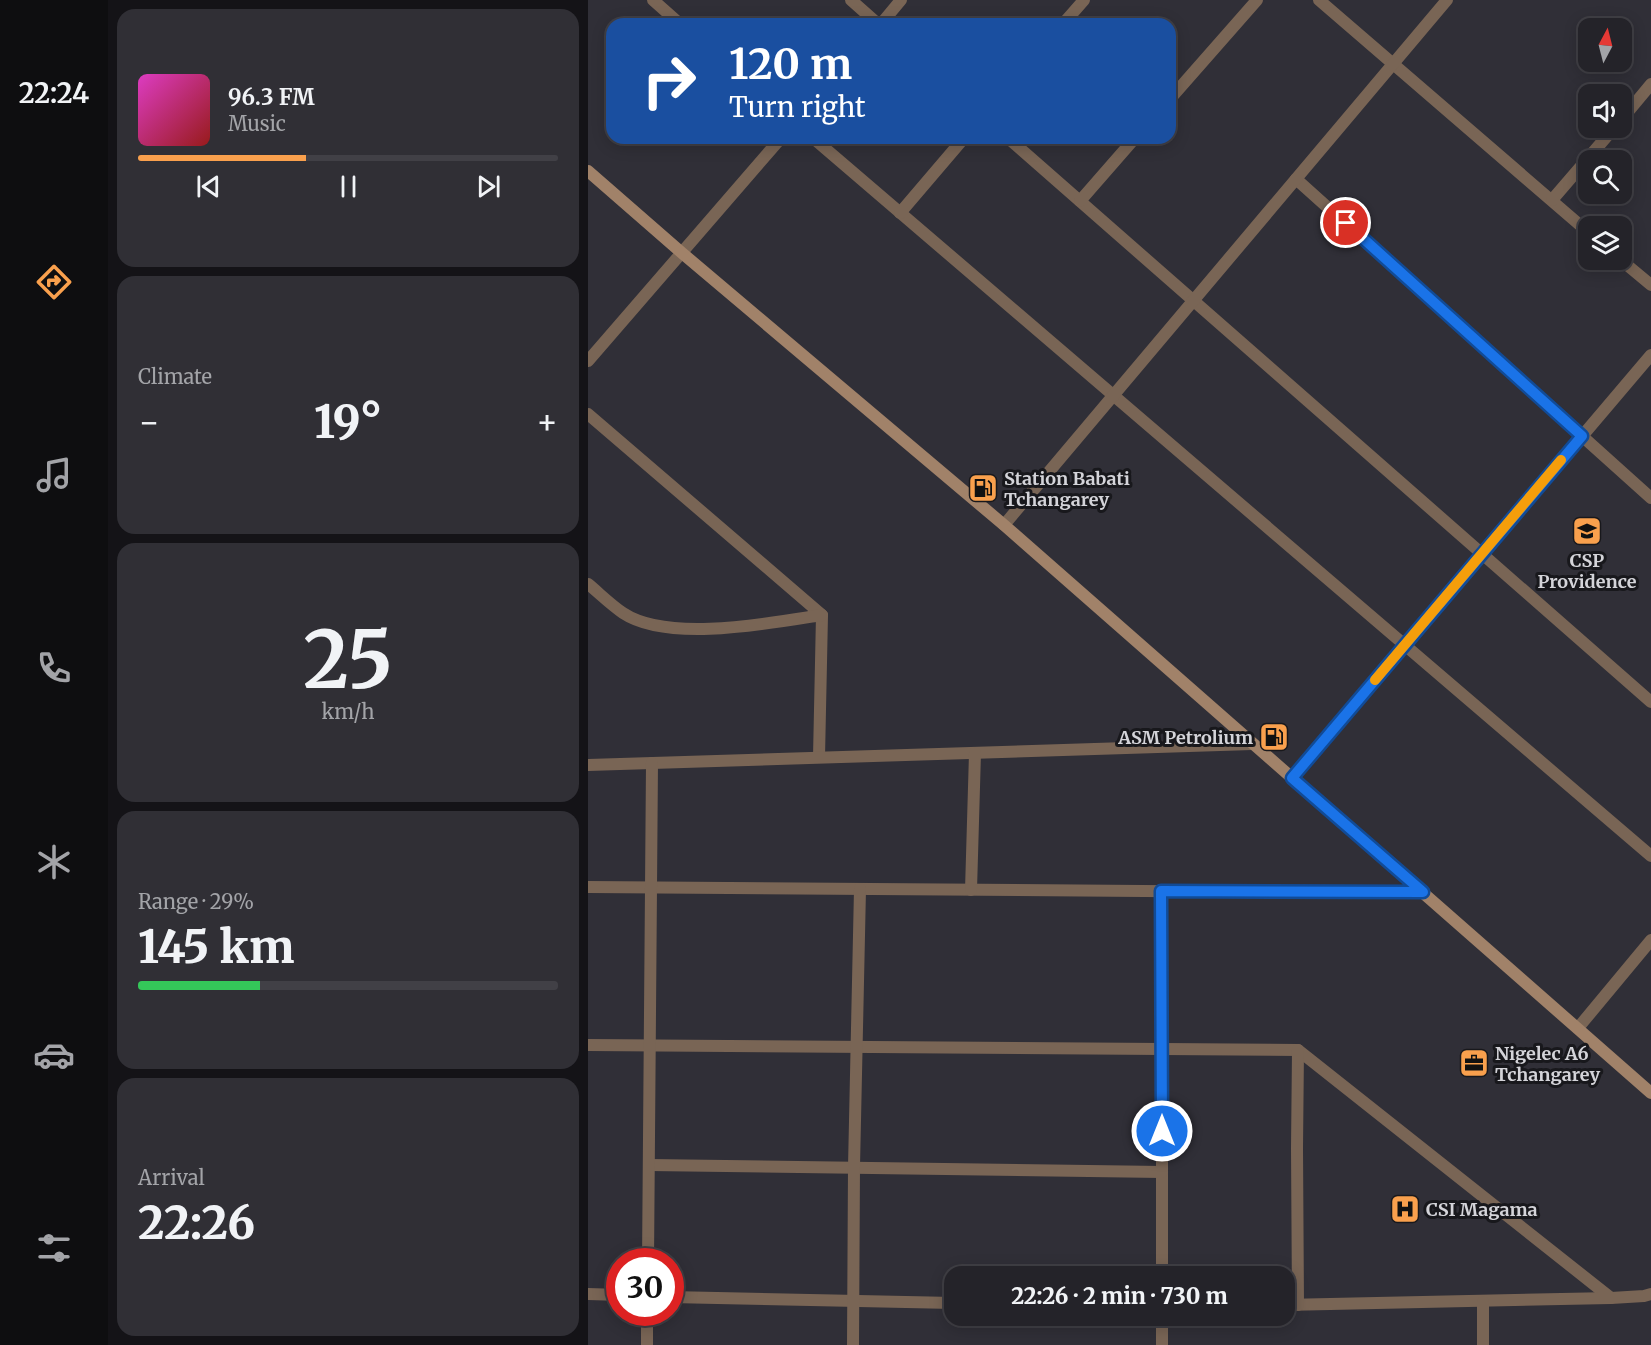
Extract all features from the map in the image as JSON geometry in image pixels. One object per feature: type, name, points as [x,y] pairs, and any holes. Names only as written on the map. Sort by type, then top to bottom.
[{"type":"main road","points":[[588,171],[1004,525],[1651,1093]]},
{"type":"street","points":[[652,0],[673,18]]},
{"type":"street","points":[[851,0],[872,18]]},
{"type":"street","points":[[884,18],[901,0]]},
{"type":"street","points":[[1068,18],[1084,0]]},
{"type":"street","points":[[1176,92],[1257,0]]},
{"type":"street","points":[[1319,0],[1578,223]]},
{"type":"street","points":[[1004,525],[1447,0]]},
{"type":"street","points":[[1632,107],[1651,84]]},
{"type":"street","points":[[1552,200],[1605,138]]},
{"type":"street","points":[[588,361],[777,144]]},
{"type":"street","points":[[820,144],[1651,856]]},
{"type":"street","points":[[900,213],[959,144]]},
{"type":"street","points":[[1015,144],[1651,702]]},
{"type":"street","points":[[1080,201],[1130,144]]},
{"type":"street","points":[[1296,179],[1651,498]]},
{"type":"street","points":[[1632,269],[1651,285]]},
{"type":"street","points":[[1292,778],[1651,355]]},
{"type":"street","points":[[588,414],[822,615]]},
{"type":"street","points":[[588,584],[623,614],[645,624],[681,628],[726,628],[822,615]]},
{"type":"street","points":[[819,757],[822,615]]},
{"type":"street","points":[[589,764],[1252,744]]},
{"type":"street","points":[[971,890],[975,753]]},
{"type":"street","points":[[648,1248],[651,763]]},
{"type":"street","points":[[588,887],[1423,892]]},
{"type":"street","points":[[853,1345],[860,889]]},
{"type":"street","points":[[1161,891],[1162,1266]]},
{"type":"street","points":[[1578,1028],[1651,940]]},
{"type":"street","points":[[588,1045],[1298,1050],[1611,1298]]},
{"type":"street","points":[[1298,1050],[1298,1305],[1483,1302],[1611,1298],[1651,1294]]},
{"type":"street","points":[[649,1165],[1162,1172]]},
{"type":"street","points":[[588,1294],[606,1295]]},
{"type":"street","points":[[684,1297],[944,1303]]},
{"type":"street","points":[[1483,1302],[1483,1345]]},
{"type":"street","points":[[647,1326],[647,1345]]},
{"type":"street","points":[[1162,1326],[1162,1345]]},
{"type":"slow traffic","points":[[1375,680],[1561,460]]},
{"type":"place","name":"Station Babati Tchangarey","points":[[983,488]]},
{"type":"place","name":"CSP Providence","points":[[1587,531]]},
{"type":"place","name":"ASM Petrolium","points":[[1274,737]]},
{"type":"place","name":"Nigelec A6 Tchangarey","points":[[1474,1063]]},
{"type":"place","name":"CSI Magama","points":[[1405,1209]]},
{"type":"route","points":[[1162,1131],[1161,891],[1423,892],[1292,778],[1582,436],[1346,223]]}]
